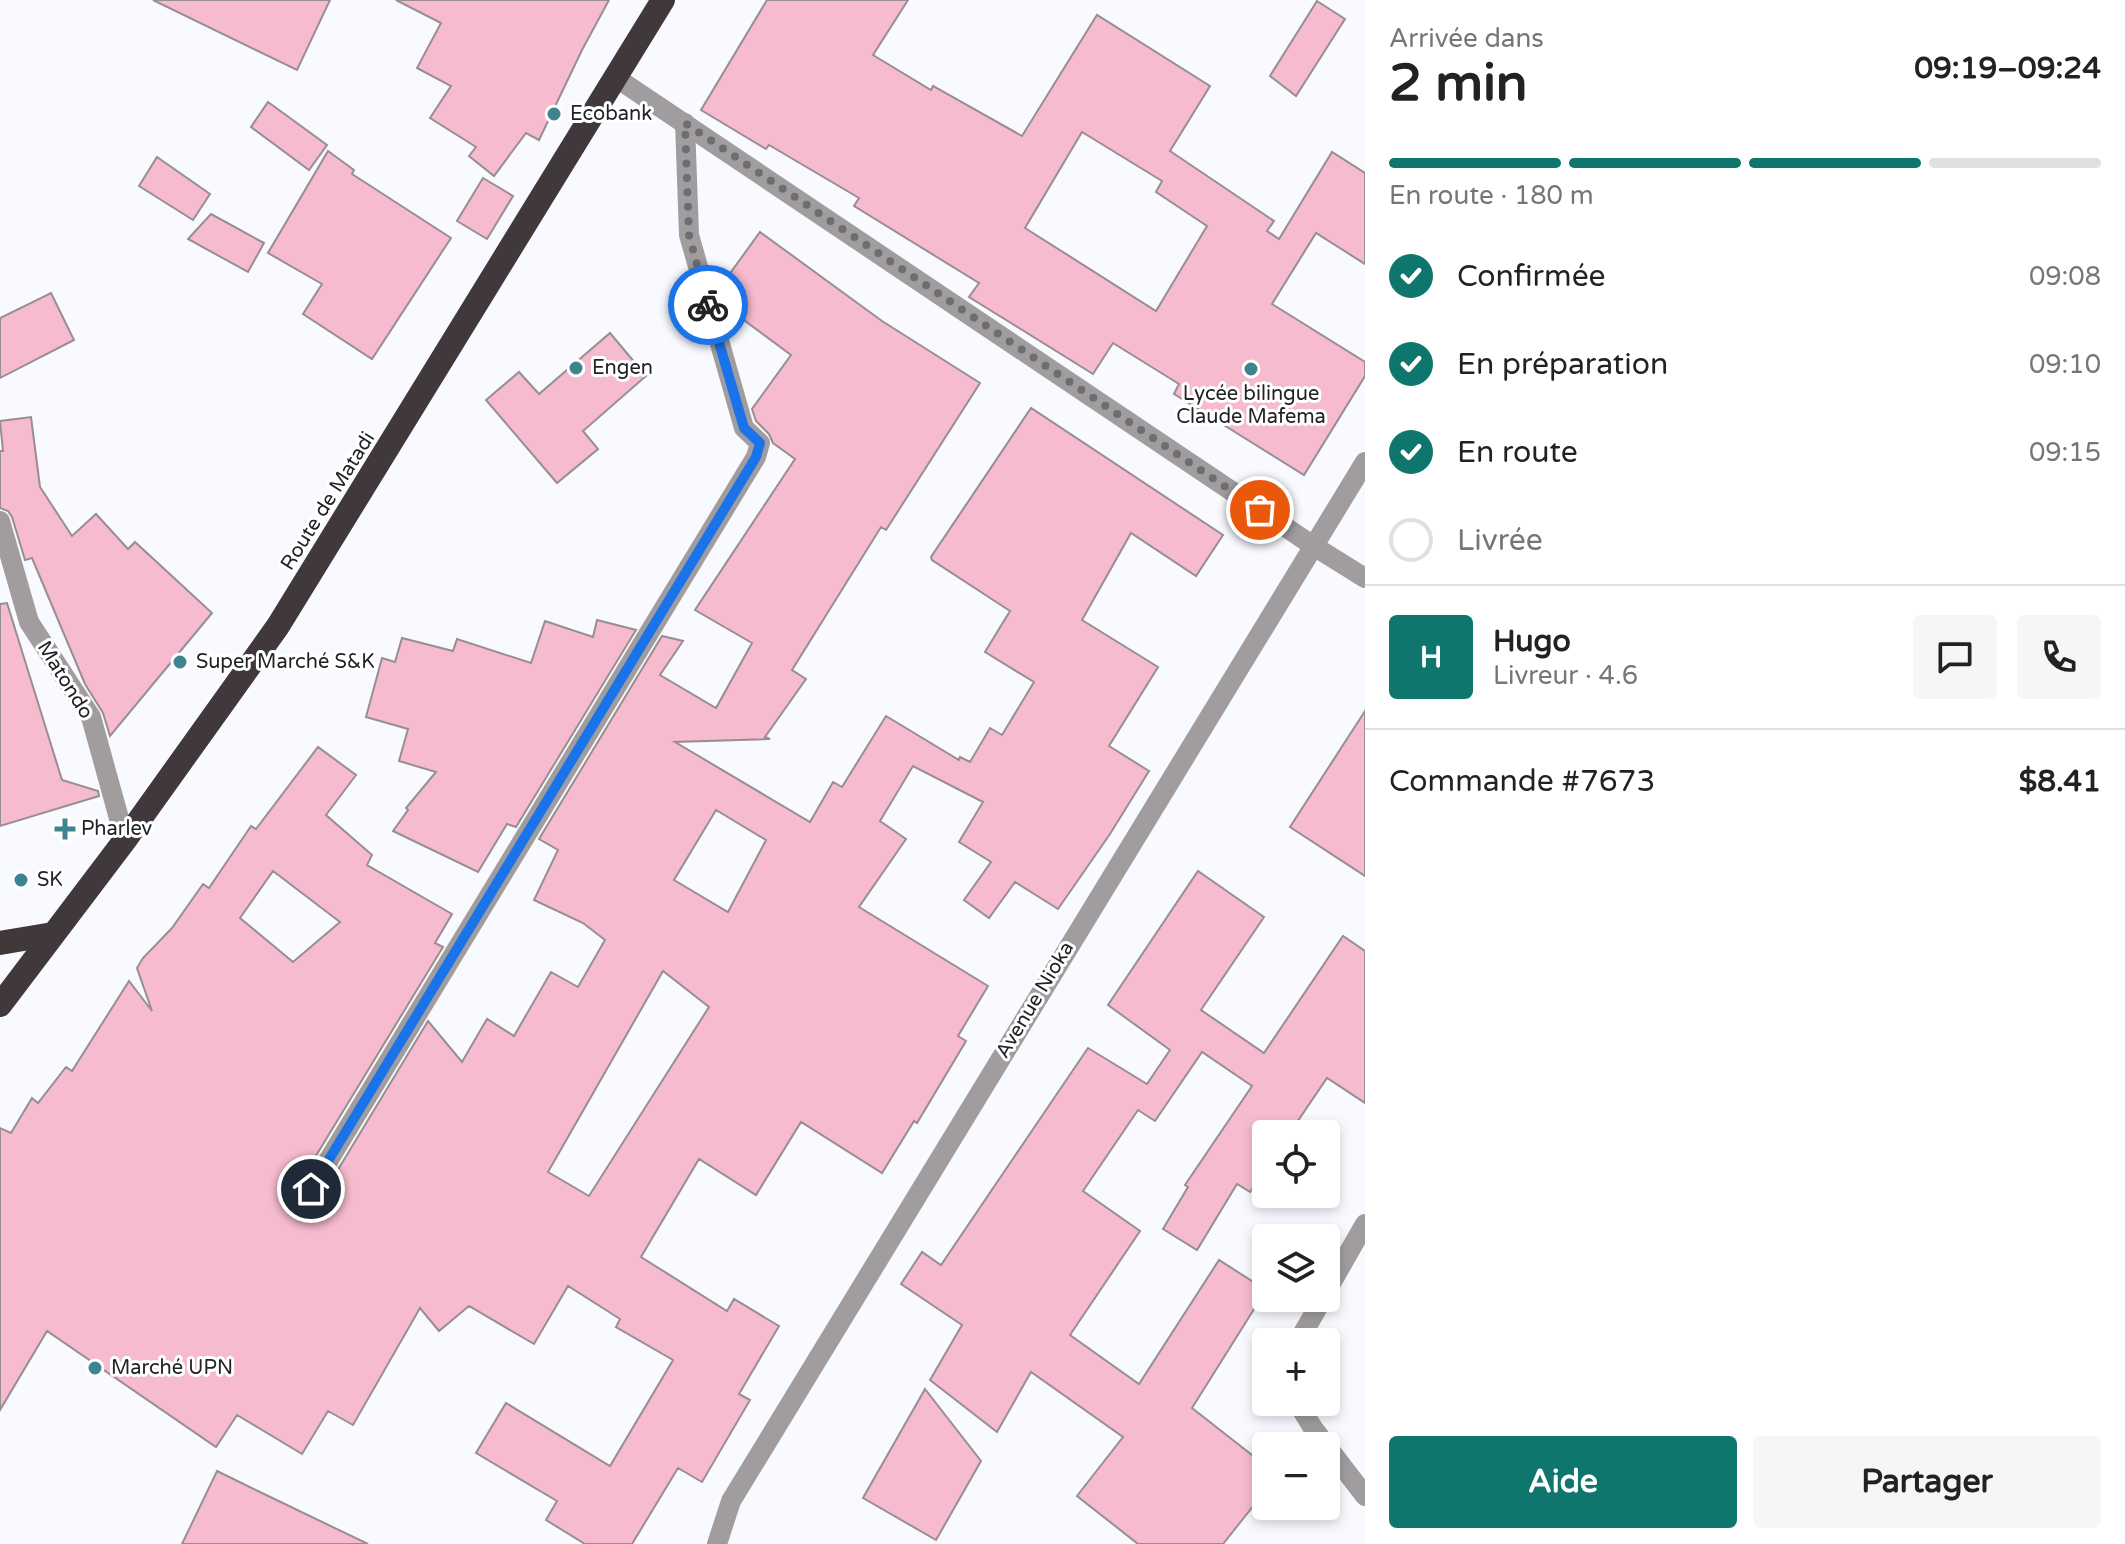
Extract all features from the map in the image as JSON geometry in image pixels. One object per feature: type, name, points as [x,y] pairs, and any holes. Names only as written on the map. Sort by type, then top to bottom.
[{"type":"highway","name":"Route de Matadi","points":[[0,1005],[125,840],[278,626],[455,343],[663,0]]},
{"type":"highway","points":[[0,943],[53,934]]},
{"type":"street","points":[[615,77],[1365,578]]},
{"type":"street","points":[[311,1189],[756,457],[760,443],[744,428],[689,235],[685,123]]},
{"type":"street","name":"Avenue Nioka","points":[[717,1544],[731,1501],[1365,462]]},
{"type":"street","name":"Matondo","points":[[0,521],[29,622],[91,717],[125,840]]},
{"type":"street","points":[[1340,1268],[1365,1224]]},
{"type":"street","points":[[1306,1416],[1365,1496]]},
{"type":"building","points":[[153,0],[330,0],[297,70]]},
{"type":"building","points":[[396,0],[609,0],[539,140],[526,133],[494,176],[469,156],[476,147],[430,118],[451,86],[417,68],[441,23]]},
{"type":"building","points":[[767,0],[908,0],[873,55],[931,90],[933,86],[1022,136],[1097,15],[1210,86],[1170,151],[1274,221],[1267,231],[1279,239],[1332,152],[1365,173],[1365,264],[1316,233],[1272,304],[1365,362],[1365,376],[1304,475],[1174,394],[1179,384],[1113,343],[1093,374],[969,297],[979,283],[854,206],[859,198],[769,145],[766,149],[701,110]],"holes":[[[1082,132],[1162,181],[1156,192],[1207,226],[1156,311],[1025,228]]]},
{"type":"building","points":[[1317,1],[1345,19],[1296,96],[1270,76]]},
{"type":"building","points":[[268,102],[327,145],[309,170],[251,127]]},
{"type":"building","points":[[328,151],[354,170],[352,174],[451,238],[372,359],[303,314],[322,284],[268,253]]},
{"type":"building","points":[[157,157],[210,194],[193,220],[139,186]]},
{"type":"building","points":[[483,178],[513,196],[487,239],[457,221]]},
{"type":"building","points":[[211,214],[264,243],[248,272],[188,239]]},
{"type":"building","points":[[760,232],[882,321],[980,383],[886,530],[881,527],[792,670],[806,679],[765,737],[770,739],[675,742],[810,822],[833,782],[842,787],[886,716],[959,760],[960,757],[970,762],[990,728],[1002,735],[1034,682],[985,652],[1010,611],[931,557],[1031,408],[1223,535],[1196,576],[1131,533],[1082,620],[1158,667],[1109,746],[1149,771],[1058,909],[1015,882],[989,918],[964,900],[991,862],[959,842],[983,802],[913,766],[880,821],[906,839],[859,907],[988,986],[958,1036],[966,1041],[917,1123],[914,1121],[882,1173],[801,1122],[756,1195],[699,1159],[641,1257],[727,1311],[734,1299],[779,1326],[739,1394],[750,1400],[702,1482],[678,1468],[632,1544],[585,1544],[546,1520],[557,1501],[476,1453],[506,1403],[610,1466],[673,1360],[616,1327],[620,1319],[568,1286],[534,1344],[469,1306],[439,1331],[420,1308],[353,1425],[328,1411],[302,1454],[237,1415],[216,1447],[47,1331],[0,1410],[0,1128],[11,1133],[32,1098],[38,1103],[66,1067],[72,1071],[129,981],[152,1011],[137,968],[143,958],[172,928],[203,884],[209,888],[251,826],[256,829],[318,747],[356,775],[326,815],[372,855],[367,865],[452,914],[435,943],[443,947],[300,1182],[298,1189],[304,1200],[311,1202],[322,1196],[428,1021],[462,1062],[487,1019],[514,1036],[551,972],[578,987],[605,940],[583,923],[534,900],[558,850],[539,839],[662,636],[683,641],[660,675],[716,708],[752,643],[695,610],[795,459],[773,443],[756,421],[752,409],[791,355],[722,304],[718,290]],"holes":[[[716,810],[766,840],[728,912],[674,880]],[[273,871],[340,922],[293,962],[240,918]],[[663,971],[709,1007],[589,1196],[548,1172]]]},
{"type":"building","points":[[51,293],[74,340],[0,378],[0,318]]},
{"type":"building","points":[[610,333],[646,376],[583,431],[598,449],[557,483],[486,400],[519,372],[539,394]]},
{"type":"building","points":[[31,417],[40,487],[72,536],[96,514],[128,549],[135,542],[212,613],[110,736],[103,713],[85,684],[32,558],[25,560],[12,517],[0,508],[0,451],[3,451],[0,421]]},
{"type":"building","points":[[7,603],[62,780],[98,791],[99,796],[0,826],[0,604]]},
{"type":"building","points":[[597,620],[636,630],[516,827],[507,824],[478,872],[393,831],[408,810],[406,808],[436,772],[399,761],[408,729],[366,717],[382,658],[395,662],[402,638],[453,651],[457,639],[531,663],[545,621],[593,637]]},
{"type":"building","points":[[1365,711],[1365,876],[1290,827]]},
{"type":"building","points":[[1198,871],[1264,917],[1201,1010],[1264,1053],[1343,936],[1365,951],[1365,1103],[1327,1078],[1298,1120],[1252,1120],[1252,1189],[1250,1192],[1237,1184],[1197,1250],[1163,1229],[1188,1187],[1185,1185],[1252,1086],[1202,1052],[1155,1121],[1138,1110],[1083,1191],[1140,1231],[1070,1335],[1139,1384],[1219,1260],[1252,1281],[1252,1312],[1192,1408],[1252,1455],[1252,1508],[1223,1544],[1138,1544],[1077,1496],[1123,1437],[1031,1372],[997,1432],[930,1380],[962,1325],[901,1284],[922,1252],[941,1265],[1088,1048],[1147,1084],[1170,1050],[1108,1005]]},
{"type":"building","points":[[925,1389],[981,1461],[936,1540],[863,1498]]},
{"type":"building","points":[[217,1471],[262,1493],[368,1544],[182,1544]]},
{"type":"way so far","points":[[708,305],[689,235],[685,123],[1260,510]]},
{"type":"place","name":"Ecobank","points":[[554,114]]},
{"type":"place","name":"Engen","points":[[576,368]]},
{"type":"place","name":"Lycée bilingue Claude Mafema","points":[[1251,369]]},
{"type":"place","name":"Super Marché S&K","points":[[180,662]]},
{"type":"place","name":"Pharlev","points":[[65,829]]},
{"type":"place","name":"SK","points":[[21,880]]},
{"type":"place","name":"Marché UPN","points":[[95,1368]]},
{"type":"route","points":[[311,1189],[756,457],[760,443],[744,428],[708,305]]}]
